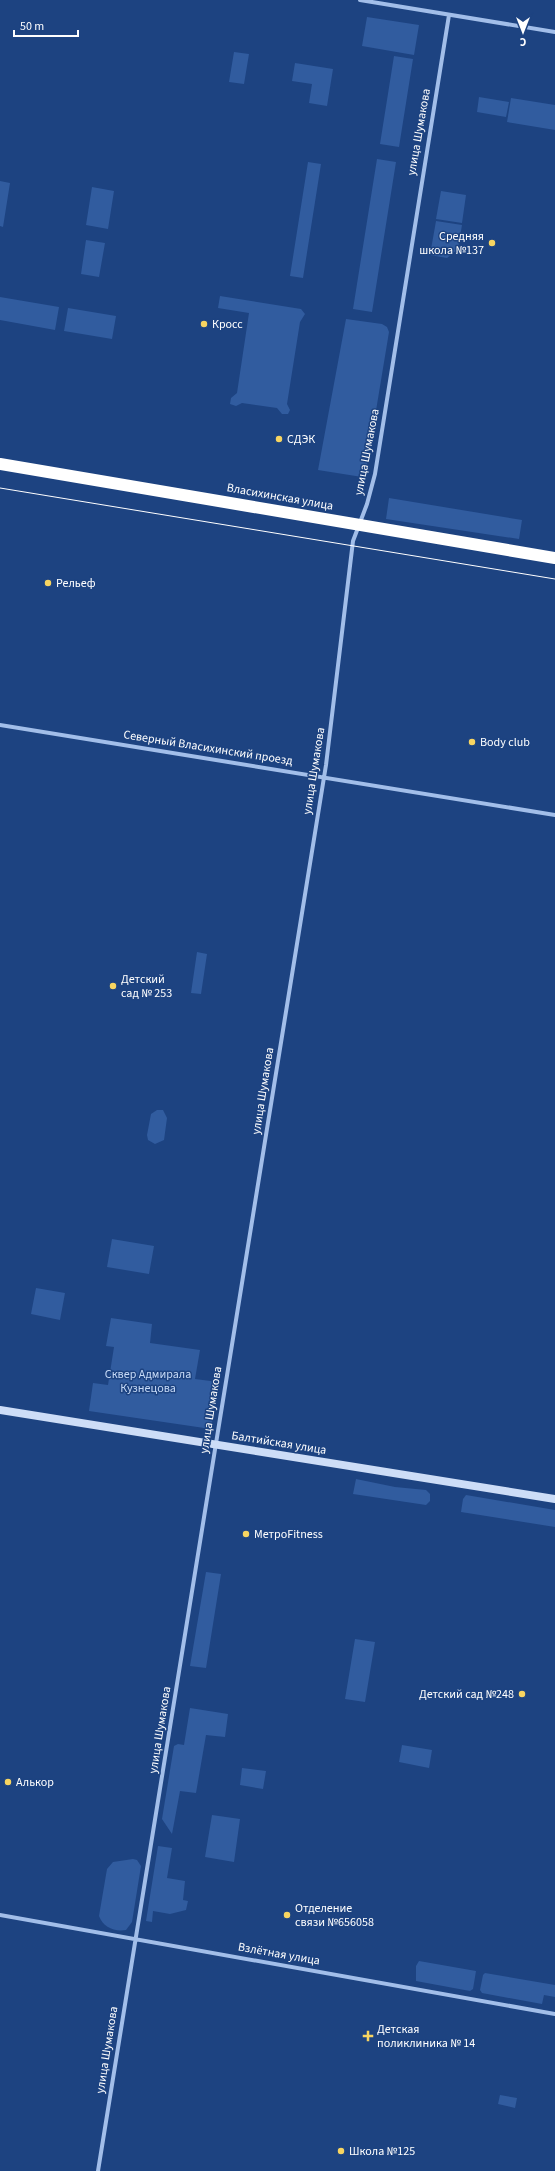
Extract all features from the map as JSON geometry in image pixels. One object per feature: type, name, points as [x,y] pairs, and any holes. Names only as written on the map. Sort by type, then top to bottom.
[{"type":"highway","name":"Власихинская улица","points":[[0,464],[555,558]]},
{"type":"main road","name":"Балтийская улица","points":[[0,1410],[555,1499]]},
{"type":"street","points":[[360,0],[555,32]]},
{"type":"street","name":"улица Шумакова","points":[[98,2171],[324,777],[332,722],[353,541],[375,474],[449,15]]},
{"type":"street","name":"Северный Власихинский проезд","points":[[0,725],[555,815]]},
{"type":"street","name":"Взлётная улица","points":[[0,1915],[136,1938],[555,2014]]},
{"type":"green space","points":[[367,17],[419,25],[414,55],[362,46]]},
{"type":"green space","points":[[234,52],[249,54],[244,84],[229,82]]},
{"type":"green space","points":[[394,56],[413,59],[399,147],[380,144]]},
{"type":"green space","points":[[295,63],[333,69],[327,106],[309,103],[312,84],[292,81]]},
{"type":"green space","points":[[479,97],[509,102],[506,117],[477,112]]},
{"type":"green space","points":[[511,98],[555,105],[555,130],[507,122]]},
{"type":"green space","points":[[377,159],[396,162],[372,312],[353,309]]},
{"type":"green space","points":[[308,162],[321,164],[303,278],[290,276]]},
{"type":"green space","points":[[0,181],[10,183],[3,227],[0,226]]},
{"type":"green space","points":[[92,187],[114,191],[108,229],[86,225]]},
{"type":"green space","points":[[441,191],[466,195],[462,223],[436,219]]},
{"type":"green space","points":[[436,221],[462,225],[458,249],[447,258],[430,255]]},
{"type":"green space","points":[[86,240],[105,243],[99,277],[81,274]]},
{"type":"green space","points":[[220,296],[301,309],[305,314],[300,322],[287,404],[290,410],[288,414],[282,414],[277,408],[242,403],[236,406],[230,404],[231,398],[237,393],[249,313],[218,308]]},
{"type":"green space","points":[[0,297],[59,307],[55,330],[0,320]]},
{"type":"green space","points":[[68,308],[116,316],[112,339],[64,331]]},
{"type":"green space","points":[[346,319],[382,324],[387,327],[389,332],[366,471],[362,477],[318,470]]},
{"type":"green space","points":[[389,498],[522,520],[519,539],[386,519]]},
{"type":"green space","points":[[197,952],[207,954],[201,994],[191,993]]},
{"type":"green space","points":[[157,1110],[163,1110],[167,1118],[164,1140],[155,1144],[148,1140],[147,1135],[151,1114]]},
{"type":"green space","points":[[112,1239],[154,1246],[149,1274],[107,1267]]},
{"type":"green space","points":[[36,1288],[65,1293],[60,1320],[31,1314]]},
{"type":"green space","name":"Сквер Адмирала Кузнецова","points":[[111,1318],[152,1324],[150,1343],[200,1350],[195,1379],[218,1382],[211,1429],[89,1411],[93,1383],[108,1385],[114,1347],[106,1346]]},
{"type":"green space","points":[[356,1479],[395,1487],[426,1490],[430,1494],[430,1501],[426,1505],[353,1494]]},
{"type":"green space","points":[[466,1495],[555,1510],[555,1527],[461,1512],[463,1499]]},
{"type":"green space","points":[[206,1572],[221,1574],[206,1668],[190,1666]]},
{"type":"green space","points":[[355,1639],[375,1642],[365,1702],[345,1699]]},
{"type":"green space","points":[[190,1708],[228,1714],[225,1737],[206,1735],[196,1793],[180,1791],[172,1834],[162,1819],[174,1746],[178,1744],[184,1745]]},
{"type":"green space","points":[[402,1745],[432,1750],[429,1768],[399,1762]]},
{"type":"green space","points":[[242,1768],[266,1771],[263,1789],[240,1785]]},
{"type":"green space","points":[[212,1815],[240,1819],[234,1862],[205,1857]]},
{"type":"green space","points":[[158,1846],[172,1848],[167,1878],[185,1881],[183,1900],[188,1901],[186,1910],[170,1914],[153,1911],[152,1922],[146,1921]]},
{"type":"green space","points":[[133,1859],[137,1860],[141,1866],[132,1922],[126,1930],[113,1929],[106,1926],[99,1916],[107,1869],[113,1862]]},
{"type":"green space","points":[[419,1961],[476,1971],[473,1989],[470,1991],[416,1981],[416,1966]]},
{"type":"green space","points":[[485,1973],[555,1985],[555,1997],[544,1995],[542,2004],[482,1993],[480,1990],[483,1975]]},
{"type":"green space","points":[[500,2095],[517,2098],[515,2108],[498,2104]]},
{"type":"tram line","points":[[0,488],[555,579]]},
{"type":"place","name":"Средняя школа №137","points":[[492,243]]},
{"type":"place","name":"Кросс","points":[[204,324]]},
{"type":"place","name":"СДЭК","points":[[279,439]]},
{"type":"place","name":"Рельеф","points":[[48,583]]},
{"type":"place","name":"Body club","points":[[472,742]]},
{"type":"place","name":"Детский сад № 253","points":[[113,986]]},
{"type":"place","name":"МетроFitness","points":[[246,1534]]},
{"type":"place","name":"Детский сад №248","points":[[522,1694]]},
{"type":"place","name":"Алькор","points":[[8,1782]]},
{"type":"place","name":"Отделение связи №656058","points":[[287,1915]]},
{"type":"place","name":"Детская поликлиника № 14","points":[[368,2036]]},
{"type":"place","name":"Школа №125","points":[[341,2151]]}]
